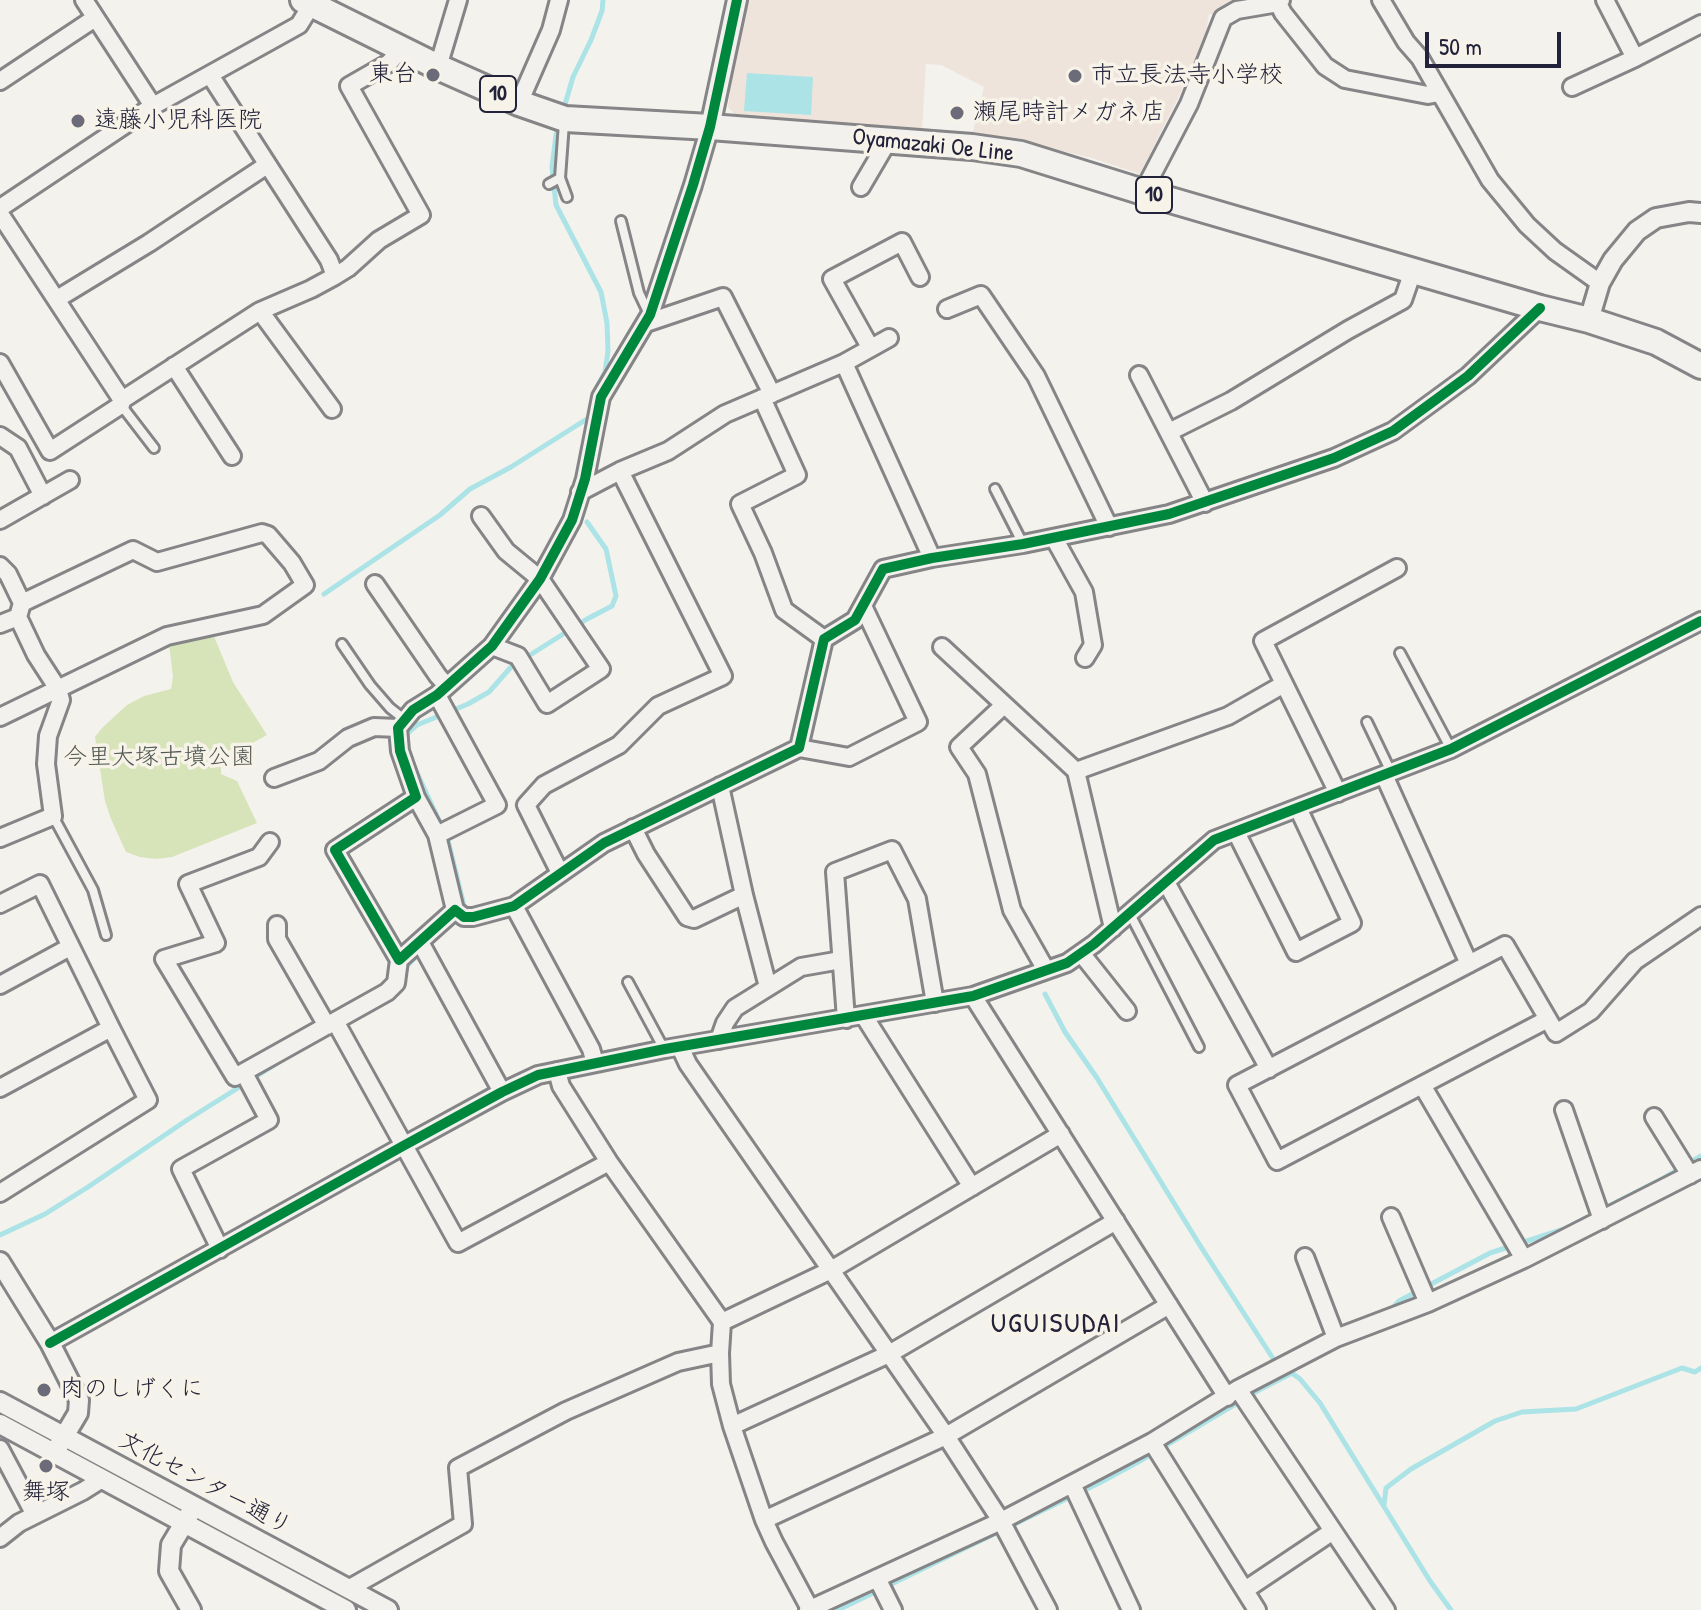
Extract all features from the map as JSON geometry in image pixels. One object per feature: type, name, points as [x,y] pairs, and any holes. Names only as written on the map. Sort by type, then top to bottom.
[{"type":"main road","name":"Oyamazaki Oe Line","points":[[308,2],[438,67],[519,103],[565,119],[972,147],[1021,154],[1589,320],[1656,342],[1701,366]]},
{"type":"street","points":[[84,0],[153,106]]},
{"type":"street","points":[[438,67],[458,0]]},
{"type":"street","points":[[519,103],[551,30],[559,0]]},
{"type":"street","points":[[737,0],[710,127],[693,185],[648,319],[601,397],[585,479],[572,520],[540,579],[492,646],[442,690],[413,710],[401,724],[400,751],[416,797],[437,835],[455,910],[464,917],[473,917],[514,906],[604,843],[799,748],[849,757],[918,722],[863,606]]},
{"type":"street","points":[[1381,0],[1406,42],[1420,58],[1490,180],[1527,225],[1555,251],[1600,283]]},
{"type":"street","points":[[1605,0],[1635,58]]},
{"type":"street","points":[[1143,192],[1189,104],[1223,18],[1237,10],[1280,1],[1283,13],[1325,66],[1345,79],[1428,95],[1439,93]]},
{"type":"street","points":[[0,208],[153,106],[299,25],[308,2]]},
{"type":"street","points":[[0,81],[95,18]]},
{"type":"street","points":[[1572,87],[1701,24]]},
{"type":"street","points":[[0,363],[50,451],[260,311],[311,289],[348,268],[379,240],[421,215],[349,86],[389,63],[401,49]]},
{"type":"street","points":[[210,75],[329,260],[335,276]]},
{"type":"street","points":[[861,187],[888,141]]},
{"type":"street","points":[[57,299],[267,165]]},
{"type":"street","points":[[1589,320],[1600,283],[1613,260],[1637,231],[1656,218],[1701,213]]},
{"type":"street","points":[[0,214],[122,402]]},
{"type":"street","points":[[870,347],[832,279],[902,242],[920,277]]},
{"type":"street","points":[[1169,432],[1231,401],[1403,300],[1413,271]]},
{"type":"street","points":[[947,309],[981,295],[1036,376],[1109,527]]},
{"type":"street","points":[[648,319],[723,297],[767,396],[797,475],[740,504],[763,553],[784,610],[824,639]]},
{"type":"street","points":[[799,748],[824,639],[855,620],[883,569],[1169,514],[1334,458],[1393,431],[1468,376],[1540,308]]},
{"type":"street","points":[[260,311],[332,409]]},
{"type":"street","points":[[580,492],[668,451],[725,414],[844,363],[889,338]]},
{"type":"street","points":[[844,363],[932,558]]},
{"type":"street","points":[[174,366],[232,456]]},
{"type":"street","points":[[1139,375],[1205,503]]},
{"type":"street","points":[[0,436],[18,448],[43,496]]},
{"type":"street","points":[[560,873],[526,805],[544,785],[619,745],[658,706],[723,676],[620,471]]},
{"type":"street","points":[[0,520],[70,480]]},
{"type":"street","points":[[481,516],[506,551],[540,579],[601,669],[547,704],[518,656],[492,646]]},
{"type":"street","points":[[0,624],[20,610],[133,550],[157,562],[262,533],[268,535],[292,563],[305,585],[263,615],[167,636],[0,717]]},
{"type":"street","points":[[1054,538],[1084,592],[1093,645],[1085,658]]},
{"type":"street","points":[[0,566],[8,574],[36,655],[58,689],[61,700],[48,736],[46,764],[53,816],[0,838]]},
{"type":"street","points":[[1338,793],[1263,641],[1397,568]]},
{"type":"street","points":[[375,584],[438,676],[497,805],[437,835]]},
{"type":"street","points":[[50,1343],[403,1146],[538,1075],[672,1048],[973,996],[1067,963],[1113,928],[1214,840],[1451,749],[1701,621]]},
{"type":"street","points":[[942,647],[1076,771],[1113,928]]},
{"type":"street","points":[[1076,771],[1228,716],[1284,684]]},
{"type":"street","points":[[1004,705],[959,747],[977,774],[1012,910],[1046,970]]},
{"type":"street","points":[[274,778],[319,761],[348,738],[374,727],[401,724]]},
{"type":"street","points":[[1388,774],[1469,964]]},
{"type":"street","points":[[720,786],[768,987]]},
{"type":"street","points":[[270,842],[259,857],[188,884],[216,943],[164,959],[235,1077],[387,992],[396,983],[399,960],[335,850],[416,797]]},
{"type":"street","points":[[1236,832],[1296,952],[1352,923],[1298,808]]},
{"type":"street","points":[[633,828],[687,917],[694,919],[744,895]]},
{"type":"street","points":[[846,1019],[835,872],[892,850],[917,899],[935,1003]]},
{"type":"street","points":[[1166,882],[1269,1069]]},
{"type":"street","points":[[0,904],[40,884],[148,1100],[0,1193]]},
{"type":"street","points":[[514,906],[591,1049],[595,1063]]},
{"type":"street","points":[[399,960],[455,910]]},
{"type":"street","points":[[1548,1019],[1277,1161],[1237,1085],[1505,945],[1548,1019],[1556,1033],[1591,1011],[1635,961],[1701,916]]},
{"type":"street","points":[[277,925],[277,939],[331,1023],[458,1243],[609,1162]]},
{"type":"street","points":[[420,942],[502,1092]]},
{"type":"street","points":[[0,985],[70,947]]},
{"type":"street","points":[[1081,953],[1127,1011]]},
{"type":"street","points":[[719,1040],[735,1008],[801,967],[841,960]]},
{"type":"street","points":[[973,996],[1169,1305],[1238,1396],[1386,1610]]},
{"type":"street","points":[[864,1016],[972,1187]]},
{"type":"street","points":[[0,1088],[111,1028]]},
{"type":"street","points":[[672,1048],[688,1064],[946,1436],[1004,1526],[1048,1610]]},
{"type":"street","points":[[557,1071],[561,1086],[609,1162],[722,1322],[721,1384],[732,1426],[764,1520],[809,1610],[880,1584],[1004,1526],[1156,1449],[1284,1366],[1336,1338],[1428,1303],[1524,1259],[1695,1172],[1654,1117]]},
{"type":"street","points":[[220,1249],[181,1169],[269,1120],[244,1073]]},
{"type":"street","points":[[1422,1085],[1524,1259]]},
{"type":"street","points":[[1564,1110],[1602,1220]]},
{"type":"street","points":[[722,1322],[831,1270],[1061,1134]]},
{"type":"street","points":[[1391,1217],[1428,1303]]},
{"type":"street","points":[[732,1426],[889,1354],[1116,1221]]},
{"type":"street","points":[[1305,1257],[1336,1338]]},
{"type":"street","points":[[0,1262],[50,1343],[79,1400],[78,1413],[55,1453]]},
{"type":"street","points":[[764,1520],[946,1436],[1169,1305]]},
{"type":"street","points":[[348,1589],[463,1524],[458,1468],[566,1411],[678,1362],[720,1353]]},
{"type":"street","name":"文化センター通り","points":[[0,1402],[388,1610]]},
{"type":"street","name":"文化センター通り","points":[[4,1432],[55,1453],[346,1610]]},
{"type":"street","points":[[0,1449],[35,1515]]},
{"type":"street","points":[[1156,1449],[1257,1610]]},
{"type":"street","points":[[0,1538],[102,1479]]},
{"type":"street","points":[[1075,1490],[1131,1610]]},
{"type":"street","points":[[191,1610],[169,1571],[171,1545],[195,1505]]},
{"type":"street","points":[[1245,1590],[1333,1531]]},
{"type":"street","points":[[880,1584],[893,1610]]},
{"type":"lane","points":[[565,119],[560,178],[567,197]]},
{"type":"lane","points":[[549,184],[560,178]]},
{"type":"lane","points":[[621,221],[648,319]]},
{"type":"lane","points":[[122,402],[154,448]]},
{"type":"lane","points":[[995,489],[1023,544]]},
{"type":"lane","points":[[342,644],[401,724]]},
{"type":"lane","points":[[1400,653],[1451,749]]},
{"type":"lane","points":[[1367,722],[1388,774]]},
{"type":"lane","points":[[53,816],[93,890],[106,935]]},
{"type":"lane","points":[[1130,913],[1199,1047]]},
{"type":"lane","points":[[628,982],[672,1048]]},
{"type":"shaded area","name":"市立長法寺小学校","points":[[746,0],[1238,0],[1209,14],[1206,33],[1179,96],[1140,174],[1092,158],[972,135],[984,87],[941,65],[926,64],[922,130],[740,120],[728,107],[737,33]]},
{"type":"green space","name":"今里大塚古墳公園","points":[[213,634],[233,682],[267,735],[247,746],[221,752],[221,774],[237,781],[257,823],[172,857],[156,859],[126,852],[105,801],[95,737],[127,705],[144,696],[171,689],[173,677],[169,644]]},
{"type":"water","points":[[747,73],[813,77],[811,115],[744,111]]},
{"type":"waterway","points":[[563,111],[573,77],[602,11],[603,0]]},
{"type":"waterway","points":[[559,125],[552,167],[556,205],[601,292],[607,323],[605,372],[594,396]]},
{"type":"waterway","points":[[324,594],[440,515],[470,489],[590,417]]},
{"type":"waterway","points":[[405,745],[408,733],[417,725],[489,692],[511,667],[612,606],[616,596],[606,549],[587,522]]},
{"type":"waterway","points":[[412,762],[448,840],[464,906],[461,909]]},
{"type":"waterway","points":[[405,975],[407,966],[421,951]]},
{"type":"waterway","points":[[1045,994],[1065,1032],[1274,1360],[1300,1379],[1320,1403],[1451,1610]]},
{"type":"waterway","points":[[0,1235],[45,1214],[284,1059]]},
{"type":"waterway","points":[[1389,1312],[1399,1301],[1490,1253],[1564,1229],[1701,1156]]},
{"type":"waterway","points":[[1275,1360],[1295,1351]]},
{"type":"waterway","points":[[1384,1505],[1386,1488],[1411,1469],[1495,1421],[1522,1412],[1576,1409],[1682,1368],[1695,1372],[1701,1368]]},
{"type":"waterway","points":[[838,1610],[1101,1482],[1292,1373]]},
{"type":"cycle path","points":[[737,0],[710,127],[693,185],[650,315],[601,397],[585,479],[572,520],[540,579],[492,646],[437,695],[413,710],[398,728],[400,751],[416,797],[335,850],[399,960],[455,910],[464,917],[473,917],[514,906],[604,843],[799,748],[824,639],[855,620],[883,569],[1169,514],[1334,458],[1393,431],[1468,376],[1540,308]]},
{"type":"cycle path","points":[[50,1343],[403,1146],[538,1075],[665,1049],[973,996],[1067,963],[1094,944],[1214,840],[1451,749],[1701,621]]},
{"type":"place","name":"東台","points":[[433,75]]},
{"type":"place","name":"市立長法寺小学校","points":[[1075,76]]},
{"type":"place","name":"瀬尾時計メガネ店","points":[[957,113]]},
{"type":"place","name":"遠藤小児科医院","points":[[78,121]]},
{"type":"place","name":"肉のしげくに","points":[[44,1390]]},
{"type":"place","name":"舞塚","points":[[46,1466]]},
{"type":"district","name":"UGUISUDAI","points":[[1056,1325]]}]
